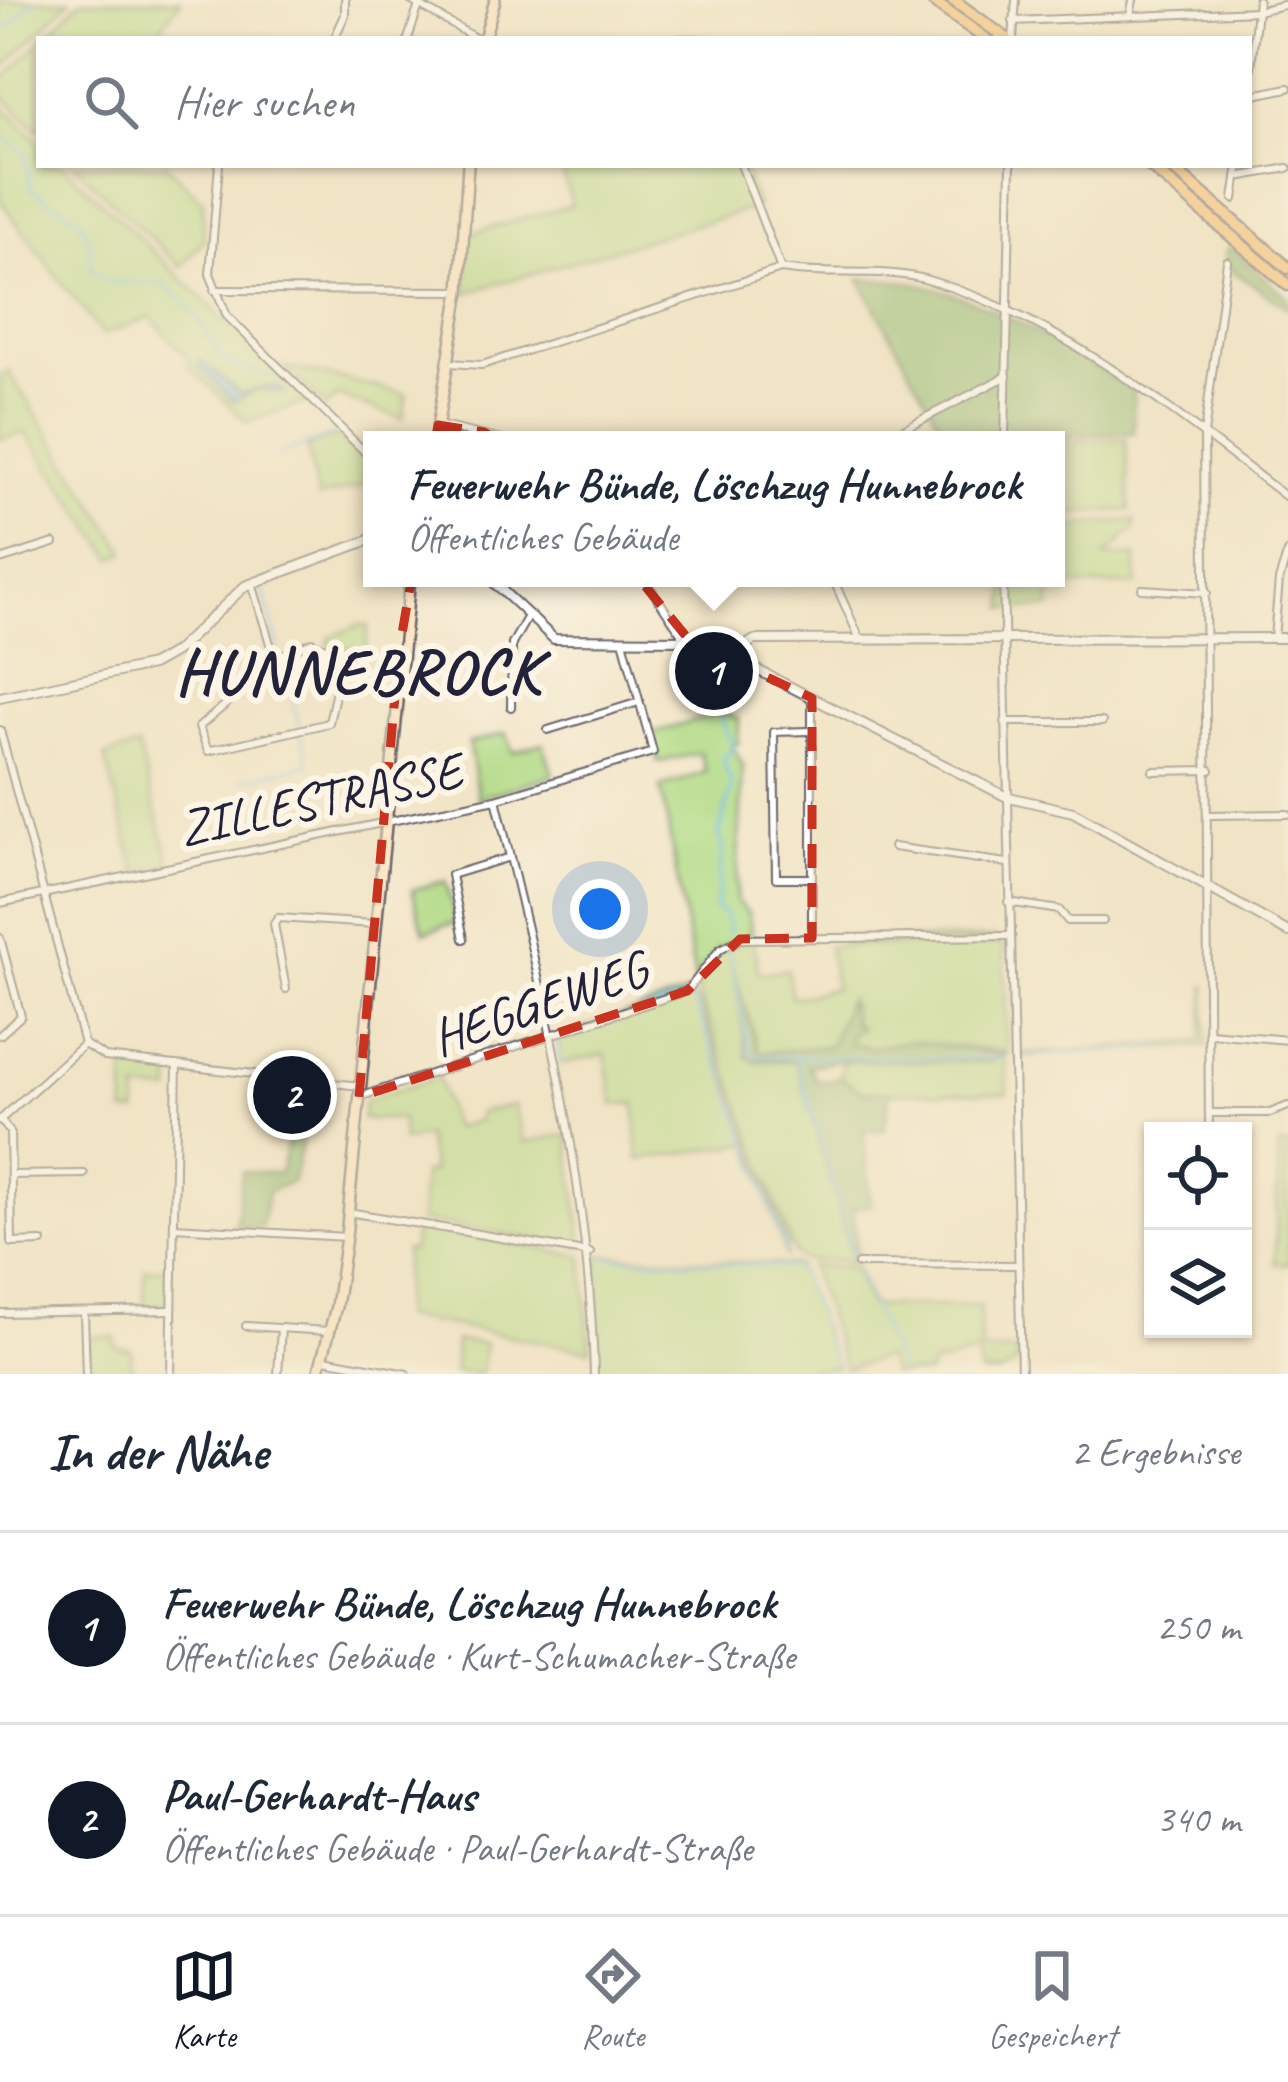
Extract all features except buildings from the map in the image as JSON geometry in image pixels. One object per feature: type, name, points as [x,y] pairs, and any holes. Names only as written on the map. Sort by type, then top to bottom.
[{"type":"highway","points":[[931,0],[989,33]]},
{"type":"highway","points":[[953,0],[989,33]]},
{"type":"highway","points":[[1152,168],[1288,285]]},
{"type":"highway","points":[[1172,168],[1288,268]]},
{"type":"main road","points":[[482,36],[495,0]]},
{"type":"main road","points":[[437,431],[460,291],[468,168]]},
{"type":"main road","points":[[318,1374],[331,1331],[346,1237],[382,824],[409,587]]},
{"type":"street","points":[[335,36],[345,15],[345,0]]},
{"type":"street","points":[[410,0],[476,36]]},
{"type":"street","points":[[1010,36],[1016,0]]},
{"type":"street","points":[[1130,16],[1133,0]]},
{"type":"street","points":[[1252,58],[1258,0]]},
{"type":"street","points":[[1013,21],[1257,11],[1288,4]]},
{"type":"street","points":[[409,36],[419,5]]},
{"type":"street","points":[[1252,95],[1288,88]]},
{"type":"street","points":[[219,168],[210,242],[214,290],[226,316],[363,450]]},
{"type":"street","points":[[742,168],[781,269]]},
{"type":"street","points":[[1005,431],[1011,168]]},
{"type":"street","points":[[1234,200],[1238,168]]},
{"type":"street","points":[[1237,177],[1288,168]]},
{"type":"street","points":[[1210,1122],[1204,434],[1227,260]]},
{"type":"street","points":[[449,363],[482,365],[781,269],[919,278],[1007,313],[1117,371],[1288,498]]},
{"type":"street","points":[[214,290],[460,291]]},
{"type":"street","points":[[900,431],[1007,376]]},
{"type":"street","points":[[438,425],[464,431]]},
{"type":"street","points":[[0,697],[152,665],[175,652],[223,602],[252,583],[363,541]]},
{"type":"street","points":[[0,560],[54,543]]},
{"type":"street","points":[[1274,638],[1279,580],[1288,552]]},
{"type":"street","points":[[252,583],[273,655]]},
{"type":"street","points":[[498,587],[554,640],[686,640],[730,656],[1005,796],[1073,812],[1211,894],[1288,932]]},
{"type":"street","points":[[650,587],[686,640]]},
{"type":"street","points":[[837,587],[858,625],[860,639]]},
{"type":"street","points":[[1003,587],[1021,1372],[1010,1374]]},
{"type":"street","points":[[1142,589],[1207,592]]},
{"type":"street","points":[[511,707],[512,644],[528,616]]},
{"type":"street","points":[[730,656],[754,640],[1288,638]]},
{"type":"street","points":[[548,730],[639,702],[623,640]]},
{"type":"street","points":[[312,642],[325,648],[337,690],[332,719],[208,751],[200,722],[231,700],[255,666],[273,655],[312,642]]},
{"type":"street","points":[[812,698],[812,938]]},
{"type":"street","name":"ZILLESTRASSE","points":[[0,903],[496,799],[652,752],[639,702]]},
{"type":"street","points":[[1005,722],[1102,722]]},
{"type":"street","points":[[0,730],[84,1044],[105,1057],[359,1091]]},
{"type":"street","points":[[809,731],[774,732],[776,878],[812,878]]},
{"type":"street","points":[[1153,771],[1210,770]]},
{"type":"street","points":[[496,799],[552,1039],[590,1253],[594,1374]]},
{"type":"street","points":[[1210,815],[1288,814]]},
{"type":"street","points":[[892,847],[1007,863]]},
{"type":"street","points":[[464,939],[451,875],[510,856]]},
{"type":"street","points":[[1008,902],[1059,910],[1067,921],[1103,921]]},
{"type":"street","points":[[286,989],[274,924],[278,918],[374,924]]},
{"type":"street","name":"HEGGEWEG","points":[[359,1091],[552,1039],[687,992],[720,950],[740,939],[1009,936]]},
{"type":"street","points":[[0,938],[21,1016],[0,1035]]},
{"type":"street","points":[[1210,1033],[1288,1040]]},
{"type":"street","points":[[42,1242],[12,1243],[10,1132],[0,1120],[84,1044]]},
{"type":"street","points":[[171,1374],[177,1065]]},
{"type":"street","points":[[1210,1113],[1270,1113],[1288,1106]]},
{"type":"street","points":[[11,1175],[84,1174]]},
{"type":"street","points":[[348,1212],[590,1253]]},
{"type":"street","points":[[174,1226],[346,1237]]},
{"type":"street","points":[[858,1264],[1018,1265]]},
{"type":"street","points":[[0,1313],[172,1310]]},
{"type":"street","points":[[84,1312],[86,1374]]},
{"type":"street","points":[[246,1326],[331,1331]]},
{"type":"street","points":[[278,1374],[281,1328]]},
{"type":"street","points":[[324,1359],[406,1374]]},
{"type":"highlighted area","points":[[438,425],[484,432],[555,476],[690,641],[812,698],[812,938],[740,939],[687,991],[359,1097],[399,651]]},
{"type":"green space","points":[[0,0],[70,0],[0,71]]},
{"type":"green space","points":[[81,0],[181,0],[154,36],[46,36]]},
{"type":"green space","points":[[36,46],[36,128],[0,93],[0,83]]},
{"type":"green space","points":[[0,104],[36,139],[36,168],[66,168],[310,401],[247,422],[188,366],[189,359],[150,317],[102,335],[0,201]]},
{"type":"green space","points":[[77,168],[169,168],[203,201],[204,240],[181,267]]},
{"type":"green space","points":[[561,168],[744,168],[757,207],[466,293],[468,234],[572,205]]},
{"type":"green space","points":[[1229,246],[1288,298],[1288,308],[1230,269],[1225,254]]},
{"type":"green space","points":[[859,278],[916,283],[952,293],[1006,316],[1133,389],[1134,433],[944,431]]},
{"type":"green space","points":[[284,366],[407,394],[403,419],[337,396],[326,407]]},
{"type":"green space","points":[[8,371],[126,552],[113,558],[26,433],[0,439],[0,375]]},
{"type":"green space","points":[[337,435],[363,460],[363,486],[318,498],[307,447]]},
{"type":"green space","points":[[1126,439],[1130,510],[1065,514],[1065,442]]},
{"type":"green space","points":[[1135,520],[1135,528],[1105,557],[1136,556],[1137,585],[1065,586],[1065,527]]},
{"type":"green space","points":[[1006,587],[1051,587],[1050,608],[1005,609]]},
{"type":"green space","points":[[358,625],[368,626],[366,650],[328,647],[329,638]]},
{"type":"green space","points":[[721,713],[739,719],[738,743],[732,745],[743,766],[736,900],[749,915],[751,934],[718,948],[695,979],[661,787],[706,772],[700,753],[658,762],[651,734]]},
{"type":"green space","points":[[506,733],[513,752],[543,743],[553,775],[478,798],[469,743]]},
{"type":"green space","points":[[138,747],[171,865],[136,872],[105,756]]},
{"type":"green space","points":[[445,881],[457,922],[424,932],[412,890]]},
{"type":"green space","points":[[995,938],[999,943],[843,946],[843,939]]},
{"type":"green space","points":[[753,940],[759,974],[787,969],[792,998],[835,988],[828,946],[999,943],[1004,948],[1007,1052],[910,1041],[871,1048],[849,1043],[852,1004],[846,1002],[840,1030],[829,1046],[759,1053],[731,962],[754,1062],[796,1060],[852,1257],[860,1261],[803,1260],[795,1255],[697,989],[719,953]]},
{"type":"green space","points":[[734,971],[759,1053],[829,1046],[849,999],[854,1024],[860,1028],[850,1035],[850,1043],[871,1048],[910,1041],[1006,1055],[991,1062],[835,1060],[809,1067],[818,1082],[840,1077],[862,1092],[890,1092],[884,1131],[863,1131],[871,1205],[853,1208],[857,1257],[853,1258],[796,1061],[747,1058]]},
{"type":"green space","points":[[1015,983],[1019,1054],[1202,1041],[1206,984],[1207,1046],[1017,1057]]},
{"type":"green space","points":[[688,993],[698,1002],[787,1244],[786,1258],[749,1143],[639,1160],[635,1103],[614,1105],[605,1054],[560,1064],[558,1038]]},
{"type":"green space","points":[[1005,1059],[1008,1093],[862,1092],[840,1077],[842,1062]]},
{"type":"green space","points":[[125,1065],[172,1070],[171,1092],[138,1091],[137,1113],[125,1113]]},
{"type":"green space","points":[[438,1077],[453,1128],[479,1120],[478,1113],[514,1105],[524,1142],[568,1135],[583,1246],[420,1221],[423,1173],[432,1172],[426,1136],[403,1141],[402,1119],[363,1119],[364,1101]]},
{"type":"green space","points":[[292,1123],[306,1125],[293,1181],[268,1192],[261,1228],[235,1226],[242,1172],[280,1173]]},
{"type":"green space","points":[[1279,1146],[1288,1146],[1288,1264],[1275,1264]]},
{"type":"green space","points":[[415,1227],[583,1256],[590,1350],[401,1317],[405,1250],[413,1250]]},
{"type":"green space","points":[[598,1255],[797,1265],[837,1367],[762,1374],[596,1374]]},
{"type":"green space","points":[[810,1266],[854,1267],[869,1306],[980,1306],[981,1351],[1017,1351],[1016,1364],[1000,1374],[981,1374],[977,1353],[931,1366],[929,1374],[892,1374],[885,1357],[845,1369]]},
{"type":"green space","points":[[169,1268],[169,1303],[144,1307],[145,1269]]},
{"type":"green space","points":[[88,1337],[115,1337],[116,1347],[131,1350],[132,1374],[89,1374]]},
{"type":"green space","points":[[456,1341],[485,1344],[481,1374],[453,1372]]},
{"type":"water","points":[[200,360],[241,394],[271,386],[284,393],[260,389],[234,401],[197,365]]},
{"type":"waterway","points":[[0,34],[36,0]]},
{"type":"waterway","points":[[0,134],[25,153],[31,189],[79,219],[89,239],[91,271],[108,282],[161,283],[181,299]]},
{"type":"waterway","points":[[185,303],[224,358],[286,382]]},
{"type":"waterway","points":[[278,455],[336,434]]},
{"type":"waterway","points":[[285,576],[304,569]]},
{"type":"waterway","points":[[262,585],[279,579]]},
{"type":"waterway","points":[[263,589],[279,650]]},
{"type":"waterway","points":[[282,659],[299,726]]},
{"type":"waterway","points":[[700,676],[734,746],[723,760],[732,784],[719,835],[723,845],[716,909],[725,915],[730,934]]},
{"type":"waterway","points":[[243,780],[309,764],[301,733]]},
{"type":"waterway","points":[[729,949],[750,1056],[796,1057],[854,1256]]},
{"type":"waterway","points":[[560,1039],[691,996],[727,1083]]},
{"type":"waterway","points":[[557,1044],[561,1064]]},
{"type":"waterway","points":[[1018,1057],[1161,1048]]},
{"type":"waterway","points":[[798,1057],[1006,1059]]},
{"type":"waterway","points":[[729,1089],[786,1252]]},
{"type":"waterway","points":[[600,1257],[791,1267],[798,1269],[806,1288]]},
{"type":"waterway","points":[[856,1267],[901,1374]]},
{"type":"waterway","points":[[808,1292],[821,1326]]},
{"type":"waterway","points":[[824,1336],[836,1364]]},
{"type":"waterway","points":[[1274,1374],[1288,1370]]},
{"type":"place","name":"Feuerwehr Bünde, Löschzug Hunnebrock","points":[[714,671]]},
{"type":"place","name":"Paul-Gerhardt-Haus","points":[[292,1095]]},
{"type":"district","name":"HUNNEBROCK","points":[[359,671]]}]
